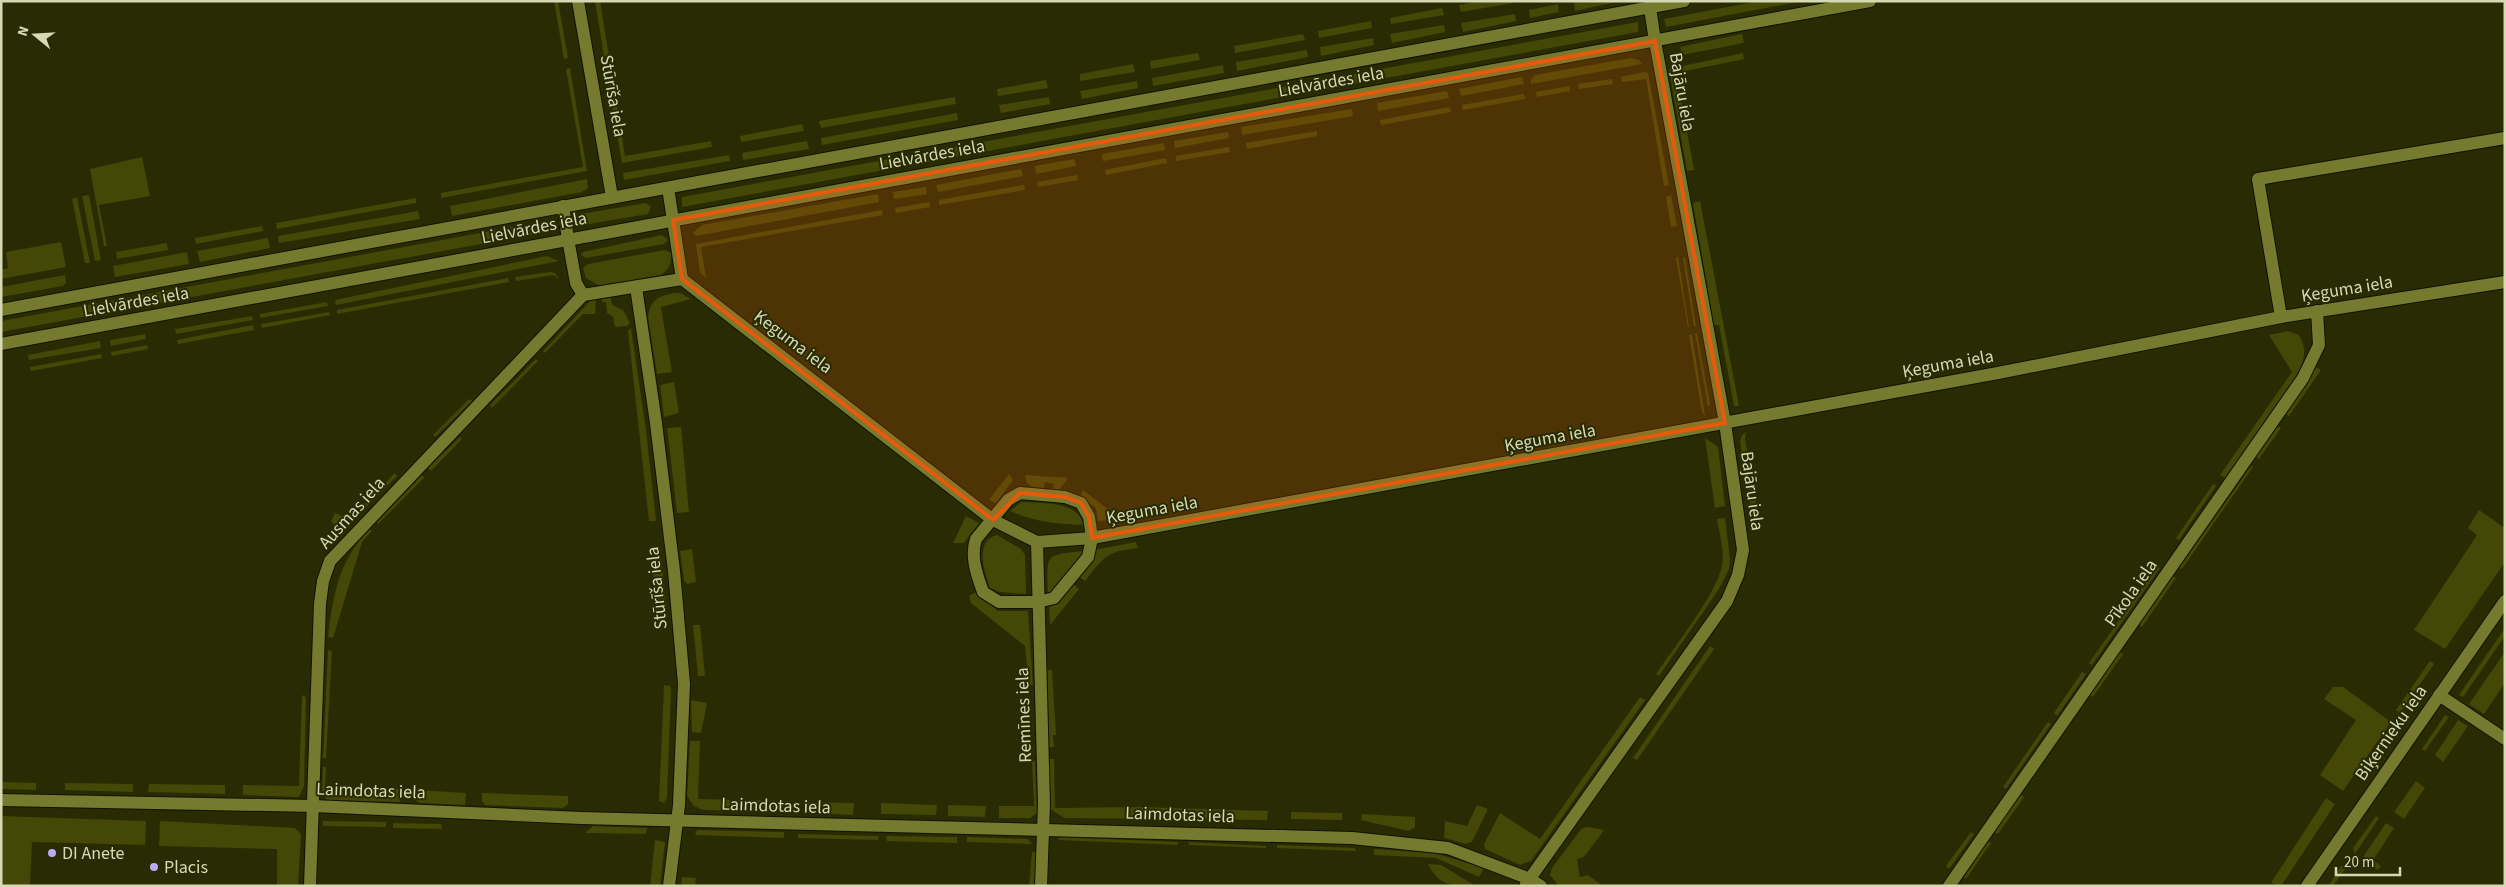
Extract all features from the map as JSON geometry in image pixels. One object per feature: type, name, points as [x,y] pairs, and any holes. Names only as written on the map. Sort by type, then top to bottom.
[{"type":"street","name":"Stūrīša iela","points":[[578,1],[612,197]]},
{"type":"street","name":"Lielvārdes iela","points":[[1,310],[668,188],[1649,4],[1684,1]]},
{"type":"street","name":"Lielvārdes iela","points":[[1,344],[1870,1]]},
{"type":"street","name":"Bajāru iela","points":[[1532,883],[1727,600],[1735,583],[1743,550],[1725,423],[1649,4]]},
{"type":"street","points":[[2281,317],[2258,179],[2505,138]]},
{"type":"street","points":[[563,206],[576,283],[583,295],[636,287],[682,279],[668,188]]},
{"type":"street","name":"Ķeguma iela","points":[[682,279],[993,520],[1037,542],[1092,538],[1725,423],[2281,317],[2505,282]]},
{"type":"street","name":"Stūrīša iela","points":[[636,287],[656,423],[674,571],[684,684],[676,820],[669,886]]},
{"type":"street","name":"Ausmas iela","points":[[310,886],[320,604],[323,581],[330,561],[583,295]]},
{"type":"street","name":"Pīkola iela","points":[[1949,886],[2302,378],[2319,346],[2317,311]]},
{"type":"street","points":[[1020,493],[1065,497],[1081,503],[1089,517],[1092,538],[1088,557],[1054,598],[1038,602],[998,602],[983,592],[973,556],[976,539],[993,520],[1008,500],[1020,493]]},
{"type":"street","name":"Remīnes iela","points":[[1037,542],[1044,829],[1041,886]]},
{"type":"street","name":"Biķernieku iela","points":[[2307,886],[2505,601]]},
{"type":"street","points":[[2439,695],[2505,739]]},
{"type":"street","name":"Laimdotas iela","points":[[1,800],[313,806],[676,820],[1044,829],[1389,841],[1429,845],[1460,852],[1532,883]]},
{"type":"highlighted area","points":[[1655,41],[1725,423],[1092,538],[1089,517],[1081,503],[1065,497],[1020,493],[993,520],[682,279],[673,220]]},
{"type":"shaded area","points":[[554,1],[558,1],[568,58],[564,59]]},
{"type":"shaded area","points":[[595,1],[600,1],[610,63],[605,63]]},
{"type":"shaded area","points":[[1481,1],[1513,1],[1513,3],[1461,12],[1459,5]]},
{"type":"shaded area","points":[[1621,1],[1575,11],[1574,2]]},
{"type":"shaded area","points":[[1759,1],[1803,1],[1666,27],[1664,19]]},
{"type":"shaded area","points":[[1558,4],[1559,12],[1530,18],[1529,10]]},
{"type":"shaded area","points":[[1442,8],[1444,15],[1391,24],[1390,18]]},
{"type":"shaded area","points":[[1515,14],[1516,21],[1463,32],[1461,23]]},
{"type":"shaded area","points":[[1371,21],[1372,28],[1319,38],[1318,31]]},
{"type":"shaded area","points":[[1638,22],[1638,32],[682,207],[682,197]]},
{"type":"shaded area","points":[[1444,25],[1445,32],[1392,43],[1390,34]]},
{"type":"shaded area","points":[[1303,34],[1305,40],[1235,53],[1234,46]]},
{"type":"shaded area","points":[[1742,34],[1744,43],[1682,55],[1680,47]]},
{"type":"shaded area","points":[[1373,38],[1374,45],[1321,56],[1320,47]]},
{"type":"shaded area","points":[[1307,50],[1308,57],[1237,71],[1236,62]]},
{"type":"shaded area","points":[[1198,53],[1200,60],[1151,69],[1150,61]]},
{"type":"shaded area","points":[[1743,53],[1744,59],[1676,73],[1694,170],[1687,171],[1669,69]]},
{"type":"shaded area","points":[[1631,58],[1639,60],[1642,64],[1531,84],[1531,79],[1535,75]]},
{"type":"shaded area","points":[[1133,64],[1135,72],[1080,81],[1080,74]]},
{"type":"shaded area","points":[[1223,65],[1224,73],[1153,86],[1152,78]]},
{"type":"shaded area","points":[[570,68],[587,171],[441,198],[441,193],[583,167],[566,69]]},
{"type":"shaded area","points":[[1644,72],[1648,73],[1669,185],[1664,186],[1646,79],[1622,82],[1621,77]]},
{"type":"shaded area","points":[[612,74],[625,156],[711,141],[712,147],[622,163],[607,75]]},
{"type":"shaded area","points":[[1522,77],[1524,84],[1461,96],[1459,89]]},
{"type":"shaded area","points":[[1612,79],[1613,84],[1579,89],[1578,84]]},
{"type":"shaded area","points":[[1046,80],[1048,88],[998,96],[997,89]]},
{"type":"shaded area","points":[[1137,81],[1138,88],[1082,99],[1080,91]]},
{"type":"shaded area","points":[[1569,86],[1570,91],[1537,97],[1536,92]]},
{"type":"shaded area","points":[[1447,91],[1449,98],[1378,111],[1377,103]]},
{"type":"shaded area","points":[[1524,94],[1525,99],[1463,110],[1462,105]]},
{"type":"shaded area","points":[[955,97],[956,104],[821,128],[819,121]]},
{"type":"shaded area","points":[[1049,97],[1050,104],[1001,113],[999,105]]},
{"type":"shaded area","points":[[1450,107],[1451,112],[1381,125],[1380,120]]},
{"type":"shaded area","points":[[1352,109],[1353,116],[1242,135],[1241,127]]},
{"type":"shaded area","points":[[957,113],[958,120],[822,145],[821,138]]},
{"type":"shaded area","points":[[802,124],[804,131],[741,142],[740,136]]},
{"type":"shaded area","points":[[1317,131],[1317,136],[1247,149],[1246,143]]},
{"type":"shaded area","points":[[1228,132],[1229,138],[1175,148],[1174,141]]},
{"type":"shaded area","points":[[807,141],[809,149],[743,160],[742,153]]},
{"type":"shaded area","points":[[1164,143],[1165,150],[1103,161],[1102,154]]},
{"type":"shaded area","points":[[1229,147],[1230,152],[1176,161],[1176,156]]},
{"type":"shaded area","points":[[729,155],[730,161],[624,180],[623,173]]},
{"type":"shaded area","points":[[142,157],[150,196],[99,205],[107,246],[104,246],[90,169]]},
{"type":"shaded area","points":[[1166,158],[1167,163],[1106,175],[1105,170]]},
{"type":"shaded area","points":[[1074,159],[1076,166],[1036,174],[1035,166]]},
{"type":"shaded area","points":[[1021,169],[1023,176],[938,192],[936,185]]},
{"type":"shaded area","points":[[1077,175],[1078,180],[1038,187],[1037,182]]},
{"type":"shaded area","points":[[587,179],[588,188],[582,192],[452,216],[450,206]]},
{"type":"shaded area","points":[[1024,185],[1025,190],[939,205],[939,200]]},
{"type":"shaded area","points":[[926,187],[927,194],[894,199],[893,192]]},
{"type":"shaded area","points":[[878,194],[879,202],[696,236],[693,233],[702,225]]},
{"type":"shaded area","points":[[89,195],[101,260],[95,261],[82,196]]},
{"type":"shaded area","points":[[1671,195],[1677,226],[1671,227],[1666,197]]},
{"type":"shaded area","points":[[77,197],[90,263],[85,263],[72,199]]},
{"type":"shaded area","points":[[416,198],[416,203],[277,229],[276,223]]},
{"type":"shaded area","points":[[1700,201],[1739,406],[1734,406],[1719,325],[1714,325],[1693,203]]},
{"type":"shaded area","points":[[929,202],[930,207],[896,213],[895,208]]},
{"type":"shaded area","points":[[646,203],[651,207],[648,214],[583,225],[578,221],[581,214]]},
{"type":"shaded area","points":[[882,210],[883,215],[701,247],[706,278],[700,273],[696,244]]},
{"type":"shaded area","points":[[418,211],[420,219],[279,243],[278,236]]},
{"type":"shaded area","points":[[551,220],[552,231],[1,332],[1,321]]},
{"type":"shaded area","points":[[262,226],[263,231],[196,244],[195,238]]},
{"type":"shaded area","points":[[662,235],[668,240],[664,244],[586,258],[581,255],[583,252]]},
{"type":"shaded area","points":[[268,238],[270,248],[200,262],[197,251]]},
{"type":"shaded area","points":[[61,242],[66,267],[1,279],[1,270],[8,268],[6,252]]},
{"type":"shaded area","points":[[167,243],[168,250],[117,259],[116,252]]},
{"type":"shaded area","points":[[665,250],[671,253],[671,260],[666,271],[661,275],[598,285],[586,278],[583,268],[588,264]]},
{"type":"shaded area","points":[[187,252],[189,264],[115,277],[113,266]]},
{"type":"shaded area","points":[[547,256],[559,261],[336,305],[335,300]]},
{"type":"shaded area","points":[[1678,257],[1689,327],[1676,258]]},
{"type":"shaded area","points":[[1685,257],[1696,326],[1694,327],[1683,258]]},
{"type":"shaded area","points":[[555,273],[559,279],[553,275],[516,281],[515,277]]},
{"type":"shaded area","points":[[65,275],[66,283],[63,286],[1,297],[1,287]]},
{"type":"shaded area","points":[[508,278],[509,282],[337,314],[337,310]]},
{"type":"shaded area","points":[[680,293],[691,299],[661,307],[672,372],[657,374],[648,317],[649,311],[656,299]]},
{"type":"shaded area","points":[[611,298],[612,305],[623,310],[630,323],[627,326],[615,327],[613,317],[607,313],[606,302],[602,302],[602,299]]},
{"type":"shaded area","points":[[596,299],[595,314],[583,314],[545,353],[543,351],[591,300]]},
{"type":"shaded area","points":[[327,302],[328,306],[260,318],[260,314]]},
{"type":"shaded area","points":[[329,312],[330,315],[262,328],[261,324]]},
{"type":"shaded area","points":[[252,316],[253,320],[176,334],[175,329]]},
{"type":"shaded area","points":[[253,325],[254,330],[178,344],[177,340]]},
{"type":"shaded area","points":[[631,328],[646,430],[656,521],[649,521],[628,331]]},
{"type":"shaded area","points":[[2288,331],[2299,335],[2303,345],[2304,357],[2299,372],[2225,478],[2220,475],[2292,372],[2269,335]]},
{"type":"shaded area","points":[[1695,333],[1697,333],[1710,404],[1708,407]]},
{"type":"shaded area","points":[[145,334],[146,339],[111,346],[110,340]]},
{"type":"shaded area","points":[[1689,335],[1692,335],[1705,416],[1702,412]]},
{"type":"shaded area","points":[[100,341],[101,348],[29,360],[28,355]]},
{"type":"shaded area","points":[[147,345],[148,349],[112,356],[111,352]]},
{"type":"shaded area","points":[[101,354],[102,358],[31,371],[30,367]]},
{"type":"shaded area","points":[[536,359],[538,361],[492,408],[490,405]]},
{"type":"shaded area","points":[[2316,367],[2321,370],[2289,416],[2285,414]]},
{"type":"shaded area","points":[[674,382],[679,413],[664,417],[660,385]]},
{"type":"shaded area","points":[[469,399],[472,401],[435,437],[433,435]]},
{"type":"shaded area","points":[[2278,426],[2281,428],[2259,459],[2256,457]]},
{"type":"shaded area","points":[[681,427],[689,512],[677,513],[667,428]]},
{"type":"shaded area","points":[[1746,432],[1745,439],[1760,527],[1754,527],[1740,442],[1742,435]]},
{"type":"shaded area","points":[[460,437],[462,439],[431,471],[428,468]]},
{"type":"shaded area","points":[[1705,438],[1718,447],[1725,506],[1715,508]]},
{"type":"shaded area","points":[[2251,466],[2253,467],[2182,569],[2179,568]]},
{"type":"shaded area","points":[[395,473],[397,476],[348,525],[337,525],[331,522],[335,513],[350,519]]},
{"type":"shaded area","points":[[1009,474],[1013,480],[996,503],[989,500]]},
{"type":"shaded area","points":[[422,475],[424,478],[378,524],[377,522]]},
{"type":"shaded area","points":[[1025,475],[1068,478],[1060,489],[1053,489],[1054,484],[1045,482],[1044,488],[1033,487],[1027,483]]},
{"type":"shaded area","points":[[2213,484],[2216,486],[2179,540],[2176,538]]},
{"type":"shaded area","points":[[1083,490],[1121,519],[1098,521],[1096,508],[1080,496]]},
{"type":"shaded area","points":[[1021,502],[1048,503],[1067,507],[1075,511],[1083,525],[1045,522],[1010,511]]},
{"type":"shaded area","points":[[2479,510],[2505,528],[2505,562],[2445,649],[2414,630],[2477,535],[2468,528]]},
{"type":"shaded area","points":[[966,516],[979,523],[964,543],[953,543]]},
{"type":"shaded area","points":[[1725,518],[1730,559],[1729,569],[1719,589],[1659,676],[1656,674],[1704,605],[1719,576],[1723,554],[1717,519]]},
{"type":"shaded area","points":[[370,529],[372,531],[362,542],[333,638],[328,637],[335,592],[344,565]]},
{"type":"shaded area","points":[[997,535],[1021,549],[1025,555],[1026,594],[1000,592],[990,588],[985,573],[983,550],[985,543]]},
{"type":"shaded area","points":[[1136,542],[1138,548],[1119,551],[1107,557],[1085,581],[1078,576],[1094,550]]},
{"type":"shaded area","points":[[651,548],[660,548],[667,611],[657,612]]},
{"type":"shaded area","points":[[692,549],[696,582],[687,584],[684,580],[680,551]]},
{"type":"shaded area","points":[[1084,551],[1084,555],[1052,592],[1048,592],[1048,563],[1051,559],[1061,554]]},
{"type":"shaded area","points":[[2157,566],[2160,568],[2092,665],[2089,663]]},
{"type":"shaded area","points":[[2173,576],[2176,578],[2142,627],[2139,624]]},
{"type":"shaded area","points":[[1072,583],[1079,589],[1050,625],[1049,604]]},
{"type":"shaded area","points":[[976,592],[998,611],[1028,611],[1033,685],[1029,685],[1025,646],[971,603],[969,596]]},
{"type":"shaded area","points":[[693,625],[700,625],[705,676],[698,676]]},
{"type":"shaded area","points":[[2505,628],[2505,636],[2463,697],[2459,695]]},
{"type":"shaded area","points":[[1710,646],[1714,649],[1637,760],[1633,758]]},
{"type":"shaded area","points":[[328,650],[332,651],[326,758],[323,758]]},
{"type":"shaded area","points":[[2119,652],[2123,654],[2093,697],[2090,695]]},
{"type":"shaded area","points":[[2505,652],[2505,683],[2484,714],[2469,704]]},
{"type":"shaded area","points":[[2430,661],[2434,664],[2400,713],[2396,710]]},
{"type":"shaded area","points":[[1047,670],[1052,670],[1056,735],[1053,735],[1054,747],[1049,747]]},
{"type":"shaded area","points":[[2082,672],[2086,674],[2057,716],[2054,713]]},
{"type":"shaded area","points":[[664,685],[670,686],[671,690],[667,798],[664,803],[659,801]]},
{"type":"shaded area","points":[[2333,687],[2343,687],[2391,722],[2343,791],[2320,775],[2356,720],[2324,699]]},
{"type":"shaded area","points":[[302,695],[306,697],[304,786],[299,797],[243,795],[243,785],[299,786]]},
{"type":"shaded area","points":[[1640,697],[1645,700],[1531,861],[1520,865],[1485,849],[1484,844],[1500,813],[1540,839]]},
{"type":"shaded area","points":[[691,700],[707,703],[701,733],[692,732]]},
{"type":"shaded area","points":[[2445,715],[2449,717],[2425,751],[2422,749]]},
{"type":"shaded area","points":[[2458,720],[2468,726],[2443,762],[2435,755]]},
{"type":"shaded area","points":[[2048,722],[2051,724],[2006,789],[2003,787]]},
{"type":"shaded area","points":[[690,741],[700,741],[698,799],[785,801],[786,811],[703,810],[694,806],[687,796]]},
{"type":"shaded area","points":[[1049,759],[1054,759],[1055,808],[1139,807],[1268,811],[1267,820],[1064,818],[1049,808]]},
{"type":"shaded area","points":[[1032,761],[1035,761],[1037,813],[1030,818],[999,818],[999,806],[1034,806]]},
{"type":"shaded area","points":[[323,767],[326,767],[325,788],[400,789],[400,802],[327,800],[322,792]]},
{"type":"shaded area","points":[[2416,781],[2425,788],[2404,819],[2394,812]]},
{"type":"shaded area","points":[[2,782],[36,783],[36,790],[2,789]]},
{"type":"shaded area","points":[[65,783],[133,784],[133,792],[65,790]]},
{"type":"shaded area","points":[[149,784],[225,785],[225,794],[148,792]]},
{"type":"shaded area","points":[[417,790],[466,793],[465,805],[419,803],[416,800]]},
{"type":"shaded area","points":[[482,793],[568,796],[568,804],[563,808],[485,805],[482,801]]},
{"type":"shaded area","points":[[2020,794],[2024,797],[1998,834],[1994,832]]},
{"type":"shaded area","points":[[2326,798],[2335,804],[2281,886],[2271,883]]},
{"type":"shaded area","points":[[807,802],[854,803],[853,815],[810,813]]},
{"type":"shaded area","points":[[881,803],[937,805],[936,815],[881,814]]},
{"type":"shaded area","points":[[948,805],[986,806],[985,817],[948,816]]},
{"type":"shaded area","points":[[1477,805],[1488,809],[1472,842],[1466,844],[1444,838],[1445,821],[1467,826]]},
{"type":"shaded area","points":[[1291,812],[1342,813],[1342,820],[1291,819]]},
{"type":"shaded area","points":[[1362,814],[1415,817],[1415,827],[1409,831],[1361,820]]},
{"type":"shaded area","points":[[1,816],[146,821],[145,845],[32,842],[30,886],[1,886]]},
{"type":"shaded area","points":[[2376,816],[2379,818],[2355,854],[2353,848]]},
{"type":"shaded area","points":[[160,821],[295,828],[301,834],[298,886],[277,886],[277,849],[159,846]]},
{"type":"shaded area","points":[[323,821],[386,822],[386,827],[323,826]]},
{"type":"shaded area","points":[[393,823],[441,824],[442,829],[393,828]]},
{"type":"shaded area","points":[[2386,823],[2394,828],[2373,860],[2381,866],[2378,870],[2361,860]]},
{"type":"shaded area","points":[[593,826],[647,828],[646,834],[585,833]]},
{"type":"shaded area","points":[[1589,827],[1604,830],[1584,857],[1577,859],[1580,877],[1588,875],[1603,886],[1559,886],[1550,875],[1552,868],[1582,828]]},
{"type":"shaded area","points":[[697,830],[784,832],[784,838],[695,835]]},
{"type":"shaded area","points":[[1971,832],[1974,834],[1949,869],[1946,866]]},
{"type":"shaded area","points":[[798,834],[879,836],[878,840],[798,838]]},
{"type":"shaded area","points":[[886,836],[957,837],[957,843],[887,841]]},
{"type":"shaded area","points":[[967,837],[1028,839],[1032,844],[967,842]]},
{"type":"shaded area","points":[[1059,837],[1178,842],[1178,845],[1059,840]]},
{"type":"shaded area","points":[[655,840],[665,842],[660,886],[650,886]]},
{"type":"shaded area","points":[[1988,841],[1991,843],[1966,879],[1964,877]]},
{"type":"shaded area","points":[[1188,842],[1266,846],[1266,848],[1189,845]]},
{"type":"shaded area","points":[[1277,845],[1355,848],[1356,851],[1277,848]]},
{"type":"shaded area","points":[[1374,849],[1434,853],[1484,868],[1479,877],[1436,858],[1374,855]]},
{"type":"shaded area","points":[[1032,852],[1037,853],[1034,886],[1029,886]]},
{"type":"shaded area","points":[[1428,864],[1441,865],[1474,885],[1459,886],[1446,883],[1436,876]]},
{"type":"shaded area","points":[[2342,865],[2346,868],[2333,886],[2328,886]]},
{"type":"shaded area","points":[[682,877],[696,878],[695,886],[681,886]]},
{"type":"place","name":"DI Anete","points":[[52,853]]},
{"type":"place","name":"Placis","points":[[154,867]]}]
